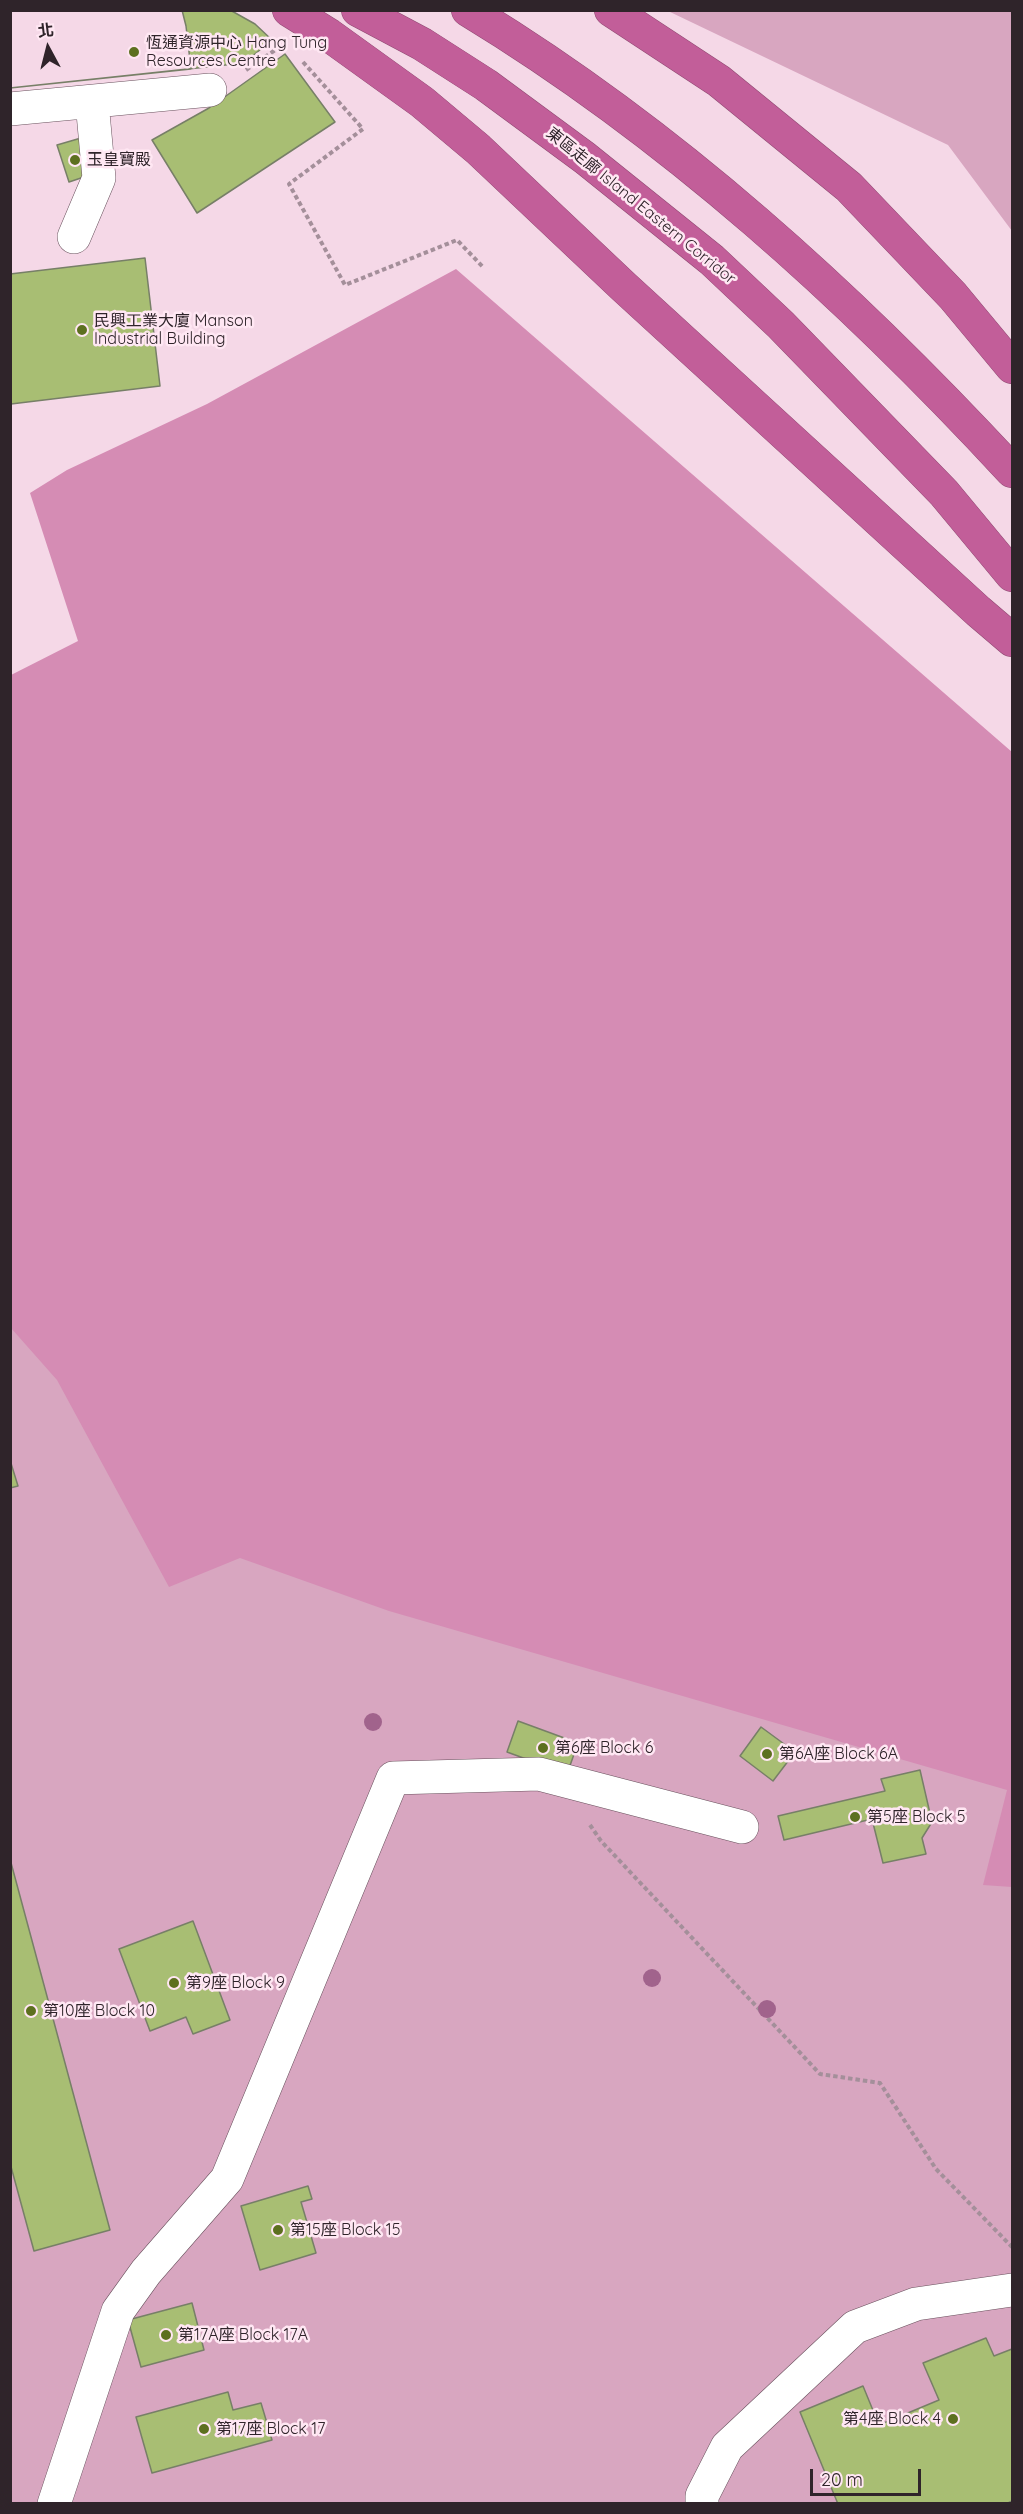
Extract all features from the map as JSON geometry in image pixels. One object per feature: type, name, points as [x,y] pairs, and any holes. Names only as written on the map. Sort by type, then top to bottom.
[{"type":"highway","points":[[289,10],[422,102],[478,149],[755,407],[1012,640]]},
{"type":"highway","name":"東區走廊 Island Eastern Corridor","points":[[358,10],[422,44],[486,85],[585,158],[712,260],[789,333],[944,492],[1012,575]]},
{"type":"highway","points":[[468,10],[510,35],[624,116],[753,219],[881,337],[1012,471]]},
{"type":"highway","points":[[611,10],[720,81],[849,187],[954,296],[1012,368]]},
{"type":"street","points":[[10,109],[210,90]]},
{"type":"street","points":[[74,237],[99,178],[92,102]]},
{"type":"street","points":[[54,2504],[118,2311],[146,2272],[227,2179],[393,1778],[538,1774],[742,1827]]},
{"type":"street","points":[[702,2504],[702,2496],[727,2447],[855,2327],[916,2304],[1012,2290]]},
{"type":"path","points":[[246,70],[285,43]]},
{"type":"path","points":[[301,60],[363,129],[289,184],[345,285],[457,240],[483,267]]},
{"type":"path","points":[[589,1823],[601,1841],[820,2074],[880,2083],[936,2169],[1012,2247]]},
{"type":"shaded area","points":[[668,11],[1012,11],[1012,231],[948,145]]},
{"type":"shaded area","points":[[456,269],[1012,752],[1012,1887],[983,1885],[1007,1790],[389,1611],[240,1558],[169,1587],[57,1380],[11,1328],[11,675],[78,641],[30,493],[67,470],[207,404]]},
{"type":"shaded area","points":[[11,1277],[1012,1555],[1012,2503],[11,2504]]},
{"type":"building","name":"恆通資源中心 Hang Tung Resources Centre","points":[[10,10],[230,10],[255,24],[272,40],[244,63],[10,88]]},
{"type":"building","name":"恆通資源中心 Hang Tung Resources Centre","points":[[10,10],[182,10],[191,69],[10,88]]},
{"type":"building","points":[[285,54],[335,122],[197,213],[152,140],[209,108]]},
{"type":"building","name":"玉皇寶殿","points":[[81,138],[93,174],[69,182],[57,145]]},
{"type":"building","name":"民興工業大廈 Manson Industrial Building","points":[[145,258],[160,386],[11,404],[10,274]]},
{"type":"building","points":[[10,1460],[18,1486],[10,1488]]},
{"type":"building","name":"第6座 Block 6","points":[[518,1721],[578,1743],[567,1774],[507,1752]]},
{"type":"building","name":"第6A座 Block 6A","points":[[761,1727],[795,1752],[773,1781],[740,1756]]},
{"type":"building","name":"第5座 Block 5","points":[[920,1770],[932,1822],[922,1838],[926,1854],[883,1863],[872,1819],[784,1840],[778,1816],[885,1791],[881,1779]]},
{"type":"building","name":"第10座 Block 10","points":[[10,1859],[110,2230],[34,2251],[10,2163]]},
{"type":"building","name":"第9座 Block 9","points":[[193,1921],[230,2020],[193,2034],[186,2017],[150,2031],[119,1949]]},
{"type":"building","name":"第15座 Block 15","points":[[308,2186],[312,2199],[301,2202],[316,2253],[260,2270],[241,2206]]},
{"type":"building","name":"第17A座 Block 17A","points":[[192,2303],[204,2350],[141,2367],[128,2320]]},
{"type":"building","name":"第4座 Block 4","points":[[986,2338],[994,2356],[1012,2349],[1012,2501],[1006,2504],[838,2504],[800,2412],[863,2386],[879,2425],[939,2400],[923,2363]]},
{"type":"building","name":"第17座 Block 17","points":[[228,2392],[233,2410],[261,2403],[272,2440],[152,2473],[136,2417]]},
{"type":"place","name":"恆通資源中心 Hang Tung Resources Centre","points":[[134,52]]},
{"type":"place","name":"玉皇寶殿","points":[[75,160]]},
{"type":"place","name":"民興工業大廈 Manson Industrial Building","points":[[82,330]]},
{"type":"place","name":"第6座 Block 6","points":[[543,1748]]},
{"type":"place","name":"第6A座 Block 6A","points":[[767,1754]]},
{"type":"place","name":"第5座 Block 5","points":[[855,1817]]},
{"type":"place","name":"第9座 Block 9","points":[[174,1983]]},
{"type":"place","name":"第10座 Block 10","points":[[31,2011]]},
{"type":"place","name":"第15座 Block 15","points":[[278,2230]]},
{"type":"place","name":"第17A座 Block 17A","points":[[166,2335]]},
{"type":"place","name":"第4座 Block 4","points":[[953,2419]]},
{"type":"place","name":"第17座 Block 17","points":[[204,2429]]}]
